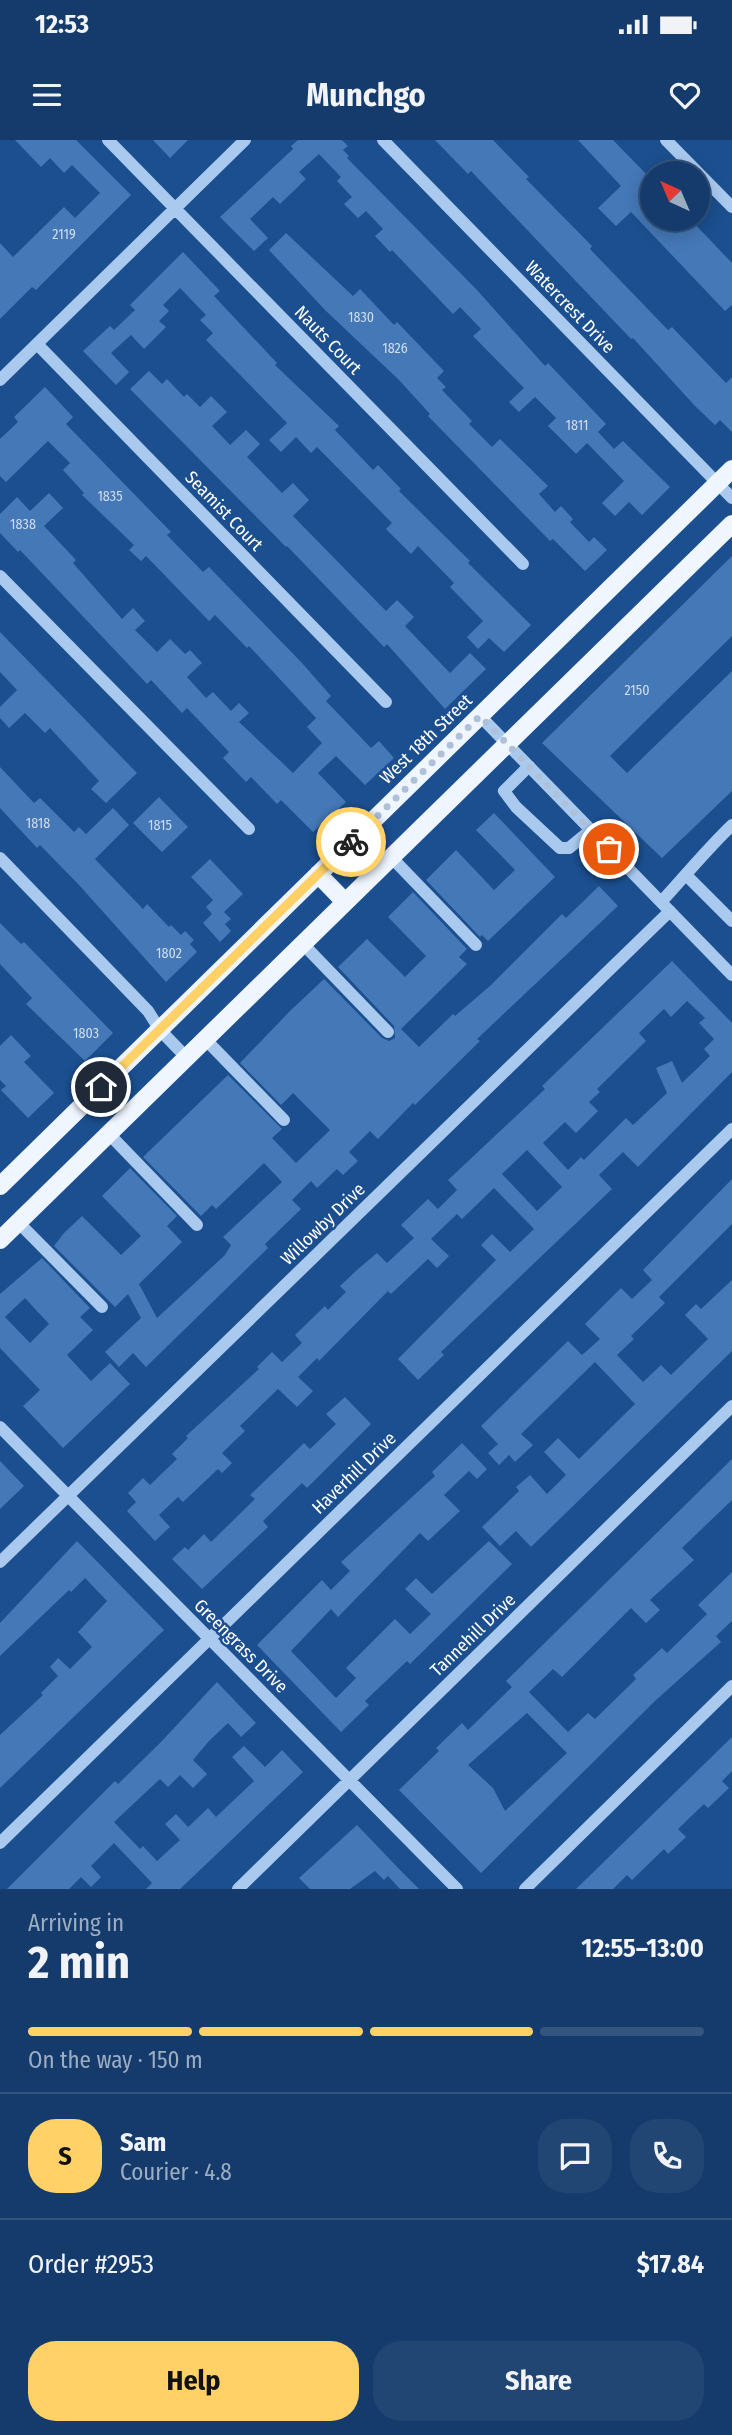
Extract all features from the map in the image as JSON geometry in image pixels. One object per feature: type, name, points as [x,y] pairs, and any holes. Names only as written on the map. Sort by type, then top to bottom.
[{"type":"main road","name":"West 18th Street","points":[[0,1186],[732,469]]},
{"type":"main road","points":[[0,1240],[732,524]]},
{"type":"main road","points":[[318,874],[345,902]]},
{"type":"street","name":"Nauts Court","points":[[108,140],[523,564]]},
{"type":"street","points":[[0,380],[246,140]]},
{"type":"street","name":"Watercrest Drive","points":[[383,140],[732,498]]},
{"type":"street","points":[[666,140],[732,207]]},
{"type":"street","name":"Seamist Court","points":[[37,344],[386,702]]},
{"type":"street","points":[[0,576],[249,829]]},
{"type":"street","points":[[480,716],[732,975]]},
{"type":"street","points":[[529,766],[504,791],[516,807],[561,848],[569,848],[591,830]]},
{"type":"street","name":"Willowby Drive","points":[[0,1562],[665,906],[690,866],[732,825]]},
{"type":"street","points":[[0,858],[148,1011],[160,1030],[187,1058]]},
{"type":"street","points":[[392,858],[476,945]]},
{"type":"street","points":[[686,876],[732,921]]},
{"type":"street","points":[[303,944],[388,1032]]},
{"type":"street","points":[[205,1039],[284,1120]]},
{"type":"street","name":"Haverhill Drive","points":[[0,1843],[732,1129]]},
{"type":"street","points":[[109,1134],[197,1225]]},
{"type":"street","points":[[18,1222],[102,1307]]},
{"type":"street","name":"Tannehill Drive","points":[[238,1889],[732,1406]]},
{"type":"street","name":"Greengrass Drive","points":[[0,1427],[457,1889]]},
{"type":"street","points":[[525,1889],[732,1686]]},
{"type":"building","points":[[15,140],[76,140],[131,195],[36,290],[32,287],[0,319],[0,243],[13,257],[64,207],[75,218],[100,193],[72,165],[64,173],[50,158],[41,167]]},
{"type":"building","points":[[153,140],[188,140],[170,158]]},
{"type":"building","points":[[298,140],[342,140],[348,146],[343,150],[349,156],[347,158],[477,290],[545,366],[548,363],[606,424],[598,432],[614,449],[623,441],[670,487],[642,515],[629,502],[615,516],[602,503],[624,481],[587,443],[576,454],[548,426],[556,418],[535,397],[519,412],[509,402],[524,388],[473,336],[481,329],[460,307],[453,314],[392,250],[390,252],[375,236],[383,229],[366,211],[358,218],[344,204],[352,197],[337,181],[341,177],[319,154],[299,172],[306,179],[280,204],[273,197],[250,219],[268,238],[254,251],[220,217],[293,149],[291,146]]},
{"type":"building","points":[[435,140],[493,140],[529,177],[526,179],[592,246],[590,249],[668,330],[672,327],[726,383],[732,377],[732,432],[720,420],[715,425],[695,406],[471,171],[468,174]]},
{"type":"building","points":[[578,140],[613,140],[640,168],[640,221],[631,212],[616,226],[598,208],[621,186]]},
{"type":"building","points":[[649,231],[701,231],[732,263],[732,305],[725,311]]},
{"type":"building","points":[[286,233],[353,296],[360,289],[394,325],[397,322],[444,371],[437,378],[446,387],[442,390],[472,421],[469,424],[492,447],[500,439],[548,486],[539,494],[555,512],[561,506],[573,519],[570,522],[589,542],[594,537],[607,550],[585,571],[553,539],[550,541],[428,416],[430,414],[399,380],[325,310],[269,250]]},
{"type":"building","points":[[183,252],[220,291],[214,296],[277,363],[275,365],[339,426],[335,430],[373,470],[378,465],[401,489],[399,491],[531,625],[504,652],[489,638],[478,649],[467,637],[483,621],[450,587],[454,583],[418,546],[411,554],[386,529],[392,523],[317,447],[311,453],[296,437],[281,452],[269,440],[287,423],[206,340],[213,333],[200,320],[206,315],[180,288],[163,305],[169,311],[159,321],[166,327],[144,349],[131,335],[111,353],[129,372],[116,385],[83,351],[110,326],[114,330],[135,310],[130,305]]},
{"type":"building","points":[[149,371],[162,384],[167,379],[184,397],[187,394],[200,407],[211,396],[227,412],[212,426],[230,445],[246,430],[260,444],[247,457],[282,493],[293,483],[309,500],[293,516],[386,611],[397,600],[414,617],[405,626],[450,673],[470,653],[486,669],[445,709],[387,644],[384,647],[130,389]]},
{"type":"building","points":[[45,387],[73,417],[66,424],[171,532],[167,535],[203,572],[209,567],[302,663],[331,696],[326,701],[371,748],[379,741],[394,758],[365,785],[336,756],[318,773],[346,802],[313,832],[281,800],[277,804],[251,777],[246,782],[223,758],[229,752],[187,708],[182,713],[151,680],[147,684],[20,550],[18,552],[0,533],[0,514],[17,497],[30,511],[49,493],[63,508],[44,526],[76,560],[73,563],[122,619],[133,608],[145,621],[135,630],[157,652],[170,639],[185,654],[190,650],[202,663],[187,677],[206,698],[213,692],[231,711],[239,703],[249,713],[239,722],[293,773],[322,743],[307,727],[316,718],[249,646],[247,648],[215,615],[209,621],[146,556],[141,561],[129,550],[134,545],[82,495],[84,493],[63,470],[70,463],[48,441],[6,482],[0,476],[0,439],[18,422],[14,417]]},
{"type":"building","points":[[732,556],[732,636],[610,756],[627,773],[732,671],[732,791],[662,858],[542,743]]},
{"type":"building","points":[[0,632],[137,773],[106,803],[91,789],[99,781],[50,728],[45,733],[25,713],[9,728],[0,718],[0,707],[17,690],[0,672]]},
{"type":"building","points":[[0,767],[34,803],[40,798],[74,832],[79,827],[86,834],[113,808],[129,825],[95,859],[143,909],[147,904],[169,927],[171,925],[181,935],[185,931],[194,940],[190,944],[197,952],[166,982],[79,885],[40,845],[37,848],[0,808]]},
{"type":"building","points":[[159,797],[188,827],[162,852],[133,823]]},
{"type":"building","points":[[494,813],[555,877],[488,941],[482,935],[480,937],[426,880],[456,850],[494,890],[515,870],[476,830]]},
{"type":"building","points":[[210,859],[243,894],[224,912],[231,919],[225,924],[231,931],[220,942],[203,923],[212,914],[206,907],[213,900],[191,877]]},
{"type":"building","points":[[599,886],[618,906],[477,1039],[480,1041],[378,1139],[370,1131],[349,1152],[358,1161],[343,1175],[337,1169],[317,1188],[311,1181],[292,1200],[301,1209],[265,1244],[268,1248],[146,1367],[133,1353],[119,1367],[105,1352],[141,1318],[128,1294],[115,1307],[54,1246],[64,1233],[82,1216],[121,1255],[141,1236],[102,1196],[130,1168],[177,1216],[167,1226],[182,1242],[139,1284],[157,1318],[225,1255],[231,1245],[223,1237],[282,1182],[264,1163],[216,1209],[212,1205],[201,1216],[143,1157],[228,1075],[282,1129],[272,1138],[296,1163],[330,1130],[293,1093],[281,1105],[240,1063],[290,1011],[324,979],[382,1038],[389,1041],[395,1038],[394,1026],[338,967],[367,939],[405,977],[426,956],[388,917],[413,892],[467,949],[459,957],[467,964],[401,1029],[419,1047],[453,1014],[455,1016],[491,985],[562,914],[566,918]]},
{"type":"building","points":[[0,923],[21,944],[24,942],[113,1033],[85,1061],[26,1004],[32,998],[0,964]]},
{"type":"building","points":[[672,961],[732,1023],[732,1072],[638,1167],[623,1152],[599,1175],[612,1189],[441,1352],[444,1355],[418,1380],[398,1359],[496,1260],[481,1245],[492,1234],[510,1252],[534,1229],[494,1188],[462,1219],[457,1214],[431,1239],[449,1256],[437,1268],[428,1259],[391,1294],[388,1291],[319,1361],[317,1358],[298,1377],[313,1391],[297,1407],[278,1389],[240,1426],[245,1431],[222,1453],[232,1463],[222,1473],[218,1469],[183,1502],[178,1497],[159,1515],[170,1527],[155,1541],[127,1511],[136,1502],[128,1493],[143,1478],[150,1485],[177,1459],[172,1454],[188,1438],[186,1436],[259,1369],[257,1367],[272,1352],[282,1362],[302,1343],[295,1335],[325,1306],[328,1310],[346,1292],[340,1286],[358,1269],[377,1253],[387,1263],[414,1238],[401,1225],[428,1199],[438,1209],[457,1190],[448,1180],[545,1089],[542,1086]],"holes":[[[687,1001],[705,1018],[699,1023],[714,1039],[704,1049],[710,1056],[682,1083],[672,1061],[656,1068],[667,1093],[633,1125],[626,1118],[584,1160],[581,1157],[568,1170],[543,1143],[565,1122],[576,1133],[598,1111],[589,1102],[600,1092],[597,1089],[646,1041],[639,1033],[664,1009],[671,1017]],[[527,1150],[562,1187],[537,1211],[502,1174]]]},
{"type":"building","points":[[11,1035],[31,1056],[24,1062],[54,1093],[28,1118],[1,1090],[6,1086],[0,1080],[0,1046]]},
{"type":"building","points":[[732,1179],[732,1224],[659,1297],[665,1303],[631,1336],[634,1339],[617,1355],[643,1382],[661,1365],[671,1375],[708,1339],[685,1315],[696,1304],[701,1309],[732,1280],[732,1351],[531,1547],[516,1531],[500,1546],[482,1527],[519,1491],[516,1487],[530,1475],[547,1494],[566,1475],[544,1452],[558,1438],[579,1459],[635,1404],[595,1362],[521,1434],[533,1445],[515,1462],[509,1455],[499,1465],[488,1453],[498,1444],[481,1426],[568,1341],[582,1355],[600,1339],[585,1324],[621,1288],[632,1299],[652,1280],[643,1270]]},
{"type":"building","points":[[42,1258],[90,1308],[80,1317],[93,1330],[67,1355],[91,1381],[110,1363],[130,1384],[63,1448],[23,1406],[40,1390],[0,1348],[0,1294]],"holes":[[[25,1298],[49,1324],[30,1343],[5,1317]]]},
{"type":"building","points":[[345,1397],[371,1424],[307,1488],[302,1483],[263,1521],[268,1527],[202,1589],[172,1559],[185,1547],[188,1550],[204,1534],[211,1542],[255,1499],[250,1495],[304,1443],[310,1449],[336,1424],[326,1414]]},
{"type":"building","points":[[462,1443],[487,1469],[477,1479],[469,1471],[444,1495],[460,1511],[428,1541],[420,1533],[338,1617],[331,1609],[291,1651],[336,1698],[356,1678],[346,1668],[395,1619],[410,1634],[431,1614],[405,1589],[416,1578],[432,1594],[489,1541],[512,1564],[410,1664],[407,1661],[365,1701],[369,1705],[341,1732],[257,1645],[322,1580],[331,1590],[350,1571],[341,1562],[435,1476],[432,1472]]},
{"type":"building","points":[[732,1459],[732,1500],[682,1548],[694,1560],[650,1600],[660,1610],[646,1623],[631,1608],[562,1677],[553,1669],[529,1692],[568,1732],[588,1713],[595,1719],[636,1679],[633,1675],[662,1648],[667,1653],[707,1614],[698,1605],[732,1572],[732,1621],[716,1636],[721,1642],[656,1700],[481,1873],[399,1790],[439,1751],[436,1748],[462,1723],[468,1730],[512,1687],[506,1681]],"holes":[[[527,1713],[567,1753],[505,1811],[493,1788],[468,1765]]]},
{"type":"building","points":[[0,1461],[24,1486],[0,1509]]},
{"type":"building","points":[[77,1541],[164,1630],[0,1788],[0,1735],[43,1695],[41,1693],[58,1676],[50,1667],[58,1658],[70,1669],[92,1647],[78,1632],[107,1601],[85,1578],[0,1656],[0,1623]]},
{"type":"building","points":[[217,1682],[256,1723],[241,1737],[228,1723],[209,1741],[193,1760],[207,1774],[193,1788],[180,1775],[168,1787],[160,1779],[114,1822],[140,1849],[143,1846],[157,1861],[180,1840],[165,1824],[176,1814],[188,1827],[208,1808],[216,1817],[254,1781],[232,1757],[244,1746],[265,1767],[282,1750],[303,1772],[180,1889],[146,1889],[152,1883],[114,1843],[91,1866],[101,1877],[91,1887],[81,1877],[69,1889],[7,1889],[115,1781],[118,1784],[160,1743]]},
{"type":"building","points":[[732,1737],[732,1771],[722,1781],[729,1788],[708,1808],[704,1804],[678,1829],[686,1837],[668,1854],[664,1849],[632,1880],[627,1875],[613,1889],[576,1889]]},
{"type":"building","points":[[357,1825],[419,1889],[400,1889],[388,1876],[384,1880],[375,1871],[350,1889],[310,1889],[299,1878]]},
{"type":"way so far","points":[[351,842],[480,716],[609,849]]},
{"type":"route","points":[[101,1087],[351,842]]}]
